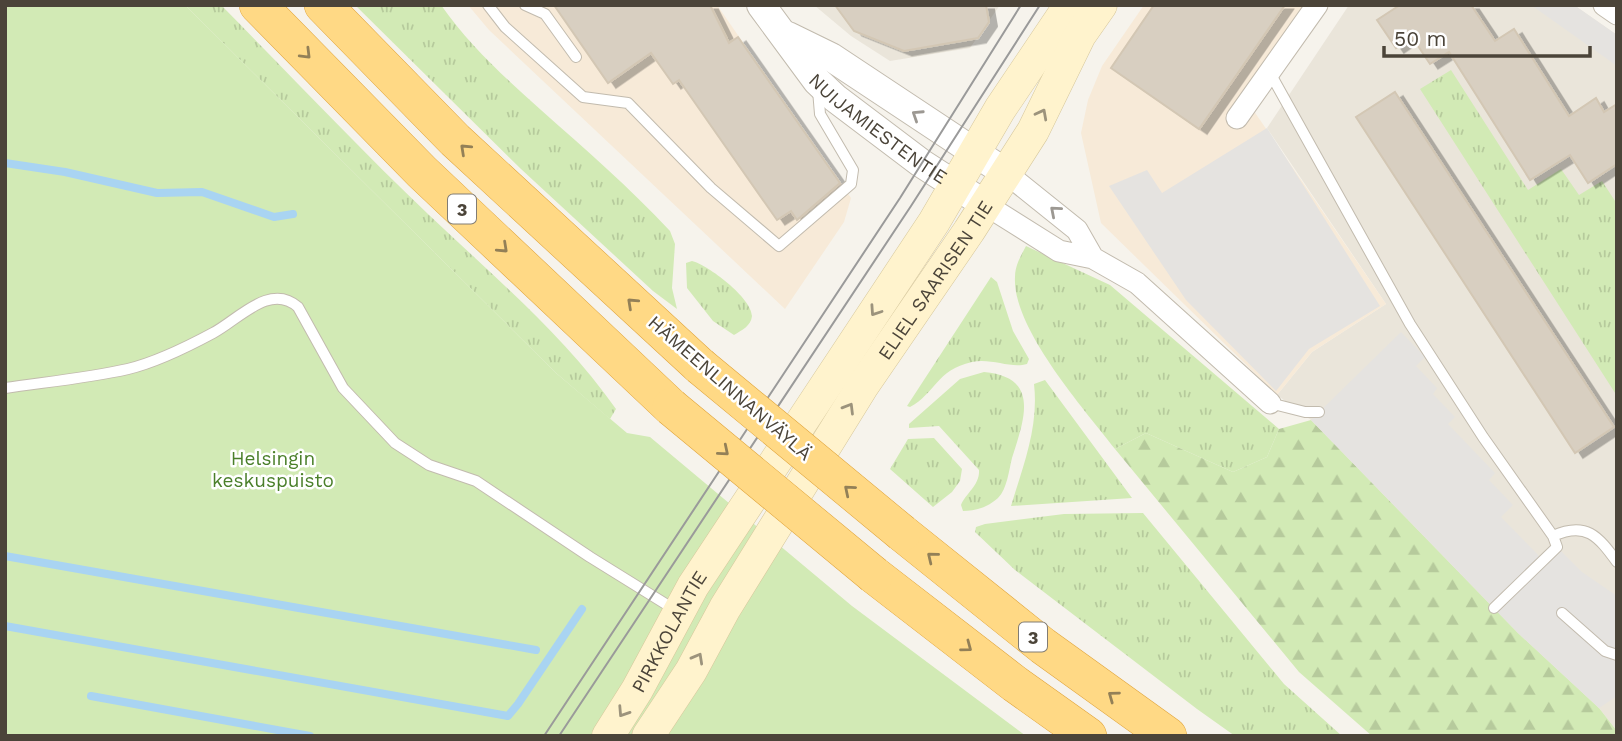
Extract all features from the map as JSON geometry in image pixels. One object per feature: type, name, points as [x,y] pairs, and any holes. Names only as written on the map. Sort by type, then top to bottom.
[{"type":"highway","name":"3","points":[[258,5],[422,172],[671,407],[874,575],[1015,684],[1088,736]]},
{"type":"highway","name":"HÄMEENLINNANVÄYLÄ","points":[[323,5],[455,140],[700,366],[1043,646],[1168,736]]},
{"type":"main road","name":"ELIEL SAARISEN TIE","points":[[732,527],[934,222],[1000,109],[1070,5]]},
{"type":"main road","name":"ELIEL SAARISEN TIE","points":[[761,550],[862,387],[1006,173],[1045,109],[1080,35],[1101,5]]},
{"type":"main road","name":"PIRKKOLANTIE","points":[[608,736],[637,690],[677,611],[732,527]]},
{"type":"main road","name":"PIRKKOLANTIE","points":[[648,736],[691,671],[725,608],[761,550]]},
{"type":"street","name":"NUIJAMIESTENTIE","points":[[761,5],[817,81],[892,142],[986,205]]},
{"type":"street","points":[[1237,118],[1317,5]]},
{"type":"street","points":[[1604,5],[1617,14]]},
{"type":"street","name":"NUIJAMIESTENTIE","points":[[785,35],[831,57],[1006,173]]},
{"type":"street","points":[[1006,173],[1077,230],[1093,258]]},
{"type":"street","points":[[986,205],[1059,251],[1093,258],[1137,283],[1270,403]]},
{"type":"lane","points":[[488,5],[505,27],[583,97],[628,103],[711,188],[779,246],[851,184],[853,170],[820,114],[817,81]]},
{"type":"lane","points":[[525,5],[545,14],[576,57]]},
{"type":"lane","points":[[1270,73],[1410,324],[1483,438],[1553,536],[1558,547],[1494,608]]},
{"type":"lane","points":[[5,388],[131,368],[216,332],[267,300],[280,297],[289,299],[298,307],[343,388],[395,443],[429,465],[476,481],[677,611]]},
{"type":"lane","points":[[1270,403],[1305,412],[1319,412]]},
{"type":"lane","points":[[1553,536],[1567,530],[1580,529],[1607,548],[1617,562]]},
{"type":"lane","points":[[1562,613],[1605,651],[1617,655]]},
{"type":"shaded area","points":[[468,5],[717,5],[851,198],[844,222],[785,309],[489,30]]},
{"type":"shaded area","points":[[814,5],[1000,5],[970,48],[890,61],[851,36]]},
{"type":"shaded area","points":[[1144,5],[1309,5],[1245,98],[1386,304],[1312,352],[1277,395],[1101,223],[1081,133],[1088,100],[1102,66]]},
{"type":"shaded area","points":[[1349,5],[1574,5],[1617,35],[1617,731],[1599,708],[1518,633],[1311,420],[1277,395],[1312,352],[1386,304],[1267,128]]},
{"type":"shaded area","points":[[1531,5],[1574,5],[1617,35],[1617,66]]},
{"type":"shaded area","points":[[1267,128],[1380,306],[1309,349],[1276,391],[1186,300],[1109,186],[1147,170],[1162,193]]},
{"type":"shaded area","points":[[1401,332],[1425,357],[1416,366],[1437,388],[1433,394],[1455,417],[1448,424],[1495,473],[1489,480],[1513,505],[1501,517],[1543,560],[1557,547],[1582,572],[1617,596],[1617,696],[1599,708],[1518,633],[1311,420]]},
{"type":"green space","name":"Helsingin keskuspuisto","points":[[5,5],[185,5],[556,373],[627,433],[650,437],[852,606],[1026,736],[5,736]]},
{"type":"green space","points":[[185,5],[221,5],[349,136],[551,331],[616,409],[610,419],[556,373]]},
{"type":"green space","points":[[355,5],[441,5],[463,34],[500,73],[623,184],[670,231],[675,244],[672,288],[677,309],[653,291],[521,169]]},
{"type":"green space","points":[[1451,70],[1528,190],[1561,169],[1579,195],[1602,181],[1617,204],[1617,396],[1420,89]]},
{"type":"green space","points":[[1026,246],[1110,285],[1279,429],[1267,457],[1233,472],[1146,433],[1115,449],[1052,367],[1025,320],[1017,297],[1015,277],[1017,265]]},
{"type":"green space","points":[[692,261],[718,275],[745,300],[752,316],[746,327],[734,335],[713,321],[687,288],[686,263]]},
{"type":"green space","points":[[991,277],[997,282],[1013,331],[1029,359],[1027,364],[979,361],[960,366],[943,376],[918,402],[907,406]]},
{"type":"green space","points":[[984,372],[1014,382],[1021,391],[1024,403],[1021,429],[1004,490],[986,506],[963,511],[961,505],[975,485],[979,470],[939,426],[909,428],[909,424],[960,379]]},
{"type":"green space","points":[[1045,380],[1132,498],[1011,506],[1032,431],[1034,384]]},
{"type":"green space","points":[[1311,420],[1518,633],[1599,708],[1617,731],[1617,736],[1372,736],[1299,672],[1115,449],[1146,433],[1233,472],[1267,457],[1279,429]]},
{"type":"green space","points":[[934,438],[962,469],[960,481],[952,492],[933,507],[890,469],[908,439]]},
{"type":"green space","points":[[1143,513],[1284,684],[1342,736],[1235,736],[1015,570],[975,532],[976,527],[985,524],[1064,514]]},
{"type":"building","points":[[554,5],[710,5],[729,43],[738,37],[840,183],[797,220],[791,211],[777,220],[679,80],[673,84],[651,53],[608,83]]},
{"type":"building","points":[[835,5],[986,5],[989,22],[978,38],[904,51],[854,31]]},
{"type":"building","points":[[1154,5],[1285,5],[1199,129],[1111,68]]},
{"type":"building","points":[[1400,5],[1471,5],[1495,41],[1514,29],[1569,116],[1596,98],[1604,112],[1617,104],[1617,164],[1588,183],[1570,155],[1530,180],[1449,52],[1430,64],[1412,37],[1396,48],[1377,20]]},
{"type":"building","points":[[1395,92],[1614,427],[1575,453],[1356,117]]},
{"type":"waterway","points":[[5,163],[65,172],[157,193],[202,192],[274,217],[293,214]]},
{"type":"waterway","points":[[5,556],[536,650]]},
{"type":"waterway","points":[[5,626],[508,716],[582,609]]},
{"type":"waterway","points":[[91,696],[310,736]]},
{"type":"tram line","points":[[544,736],[900,198],[1021,5]]},
{"type":"tram line","points":[[559,736],[911,206],[1040,5]]}]
